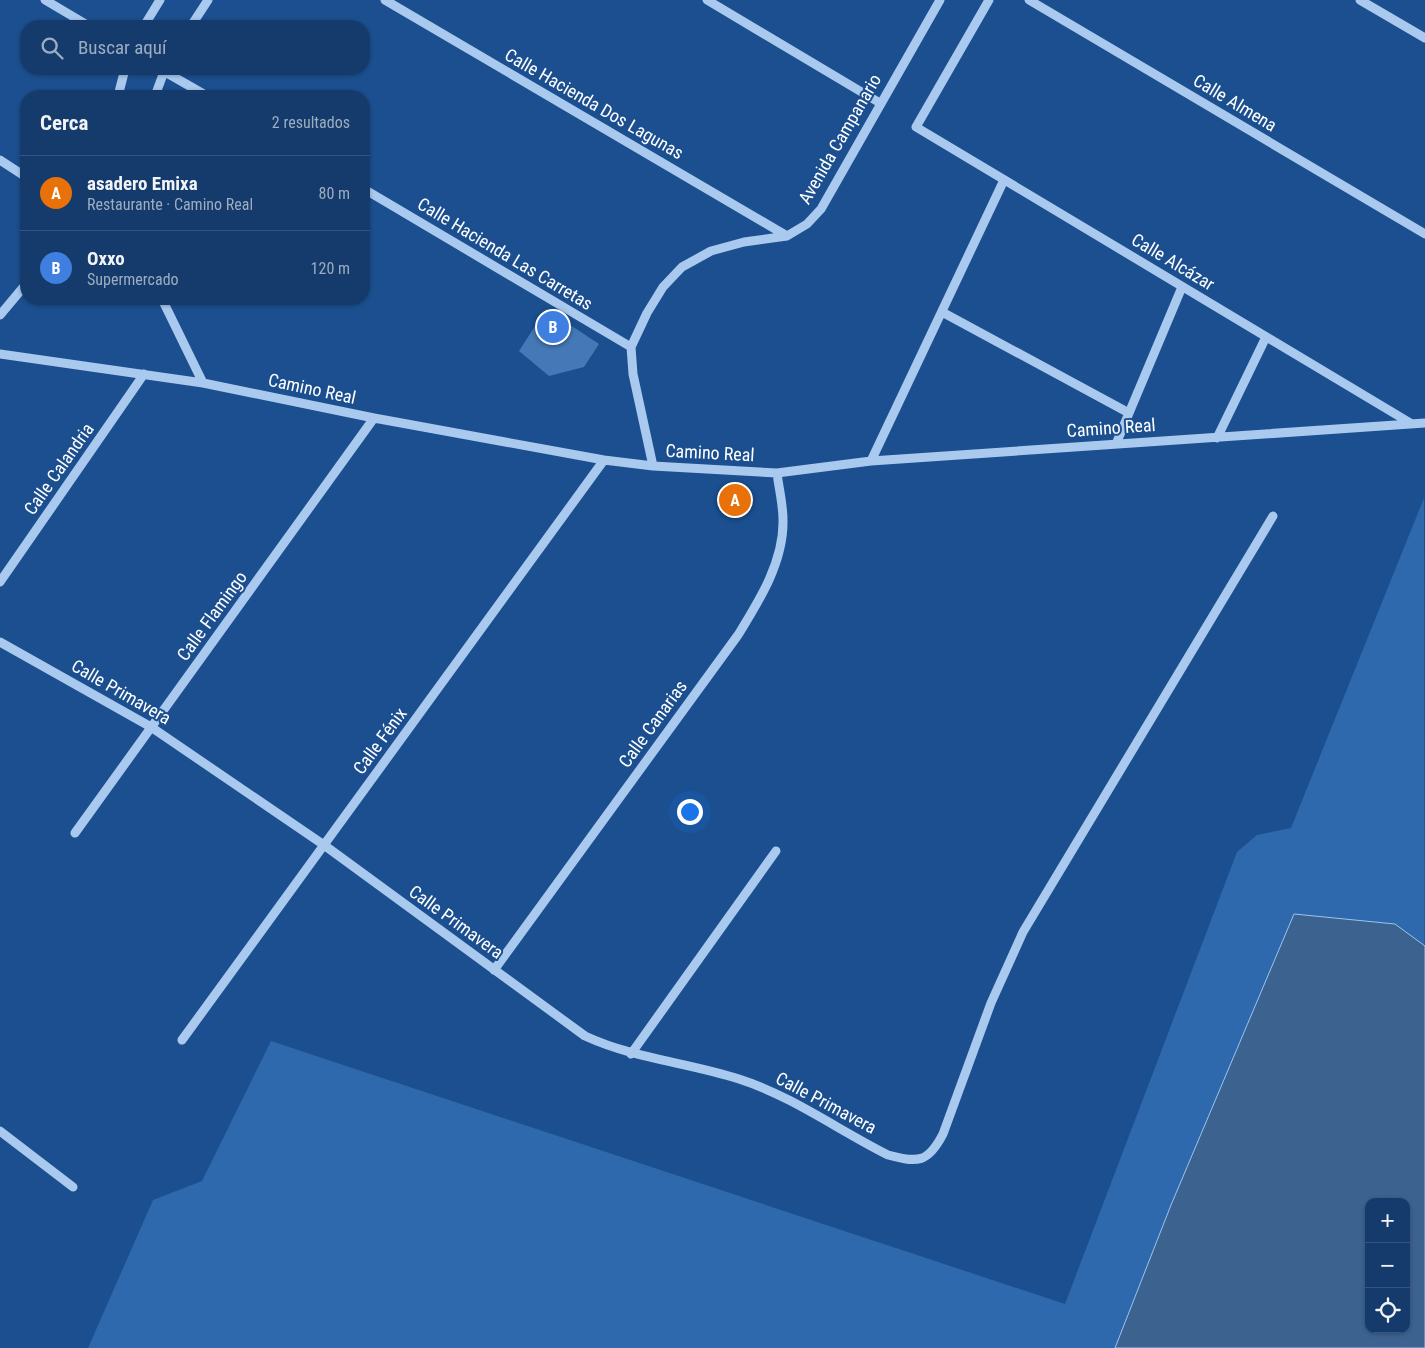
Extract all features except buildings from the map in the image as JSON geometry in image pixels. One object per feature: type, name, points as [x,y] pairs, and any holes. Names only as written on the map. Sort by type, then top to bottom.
[{"type":"street","points":[[45,0],[79,20]]},
{"type":"street","points":[[148,20],[160,0]]},
{"type":"street","points":[[196,20],[208,0]]},
{"type":"street","name":"Calle Hacienda Dos Lagunas","points":[[385,0],[787,236]]},
{"type":"street","points":[[707,0],[880,103]]},
{"type":"street","name":"Avenida Campanario","points":[[653,466],[633,374],[631,346],[659,293],[682,267],[711,250],[744,242],[787,236],[807,224],[821,209],[940,0]]},
{"type":"street","name":"Calle Alcázar","points":[[989,0],[916,127],[1412,424]]},
{"type":"street","name":"Calle Almena","points":[[1029,0],[1425,234]]},
{"type":"street","points":[[1360,0],[1425,38]]},
{"type":"street","points":[[120,90],[123,75]]},
{"type":"street","points":[[157,90],[161,75]]},
{"type":"street","points":[[173,75],[197,90]]},
{"type":"street","points":[[0,160],[20,173]]},
{"type":"street","points":[[870,461],[1004,180]]},
{"type":"street","name":"Calle Hacienda Las Carretas","points":[[370,193],[631,346]]},
{"type":"street","points":[[1116,444],[1182,287]]},
{"type":"street","points":[[0,315],[20,291]]},
{"type":"street","points":[[165,305],[202,383]]},
{"type":"street","points":[[942,312],[1129,413]]},
{"type":"street","points":[[1216,438],[1266,337]]},
{"type":"street","name":"Camino Real","points":[[0,354],[202,383],[374,418],[604,460],[653,466],[777,473],[870,461],[1425,424]]},
{"type":"street","name":"Calle Calandria","points":[[0,582],[144,374]]},
{"type":"street","name":"Calle Flamingo","points":[[75,833],[374,418]]},
{"type":"street","name":"Calle Fénix","points":[[182,1040],[604,460]]},
{"type":"street","name":"Calle Canarias","points":[[494,970],[738,635],[760,600],[773,571],[783,522],[777,473]]},
{"type":"street","name":"Calle Primavera","points":[[0,642],[151,727],[324,845],[584,1036],[631,1054],[737,1078],[770,1090],[888,1155],[908,1160],[922,1160],[935,1150],[943,1134],[990,1003],[1023,932],[1273,516]]},
{"type":"street","points":[[631,1054],[776,851]]},
{"type":"street","points":[[0,1130],[73,1187]]},
{"type":"shaded area","points":[[1424,498],[1425,1348],[88,1348],[153,1200],[202,1181],[271,1041],[1065,1304],[1237,852],[1257,835],[1291,828]]},
{"type":"shaded area","points":[[1294,914],[1395,924],[1425,946],[1425,1348],[1115,1348],[1171,1205]]},
{"type":"place","name":"Oxxo","points":[[553,327]]},
{"type":"place","name":"asadero Emixa","points":[[735,500]]}]
